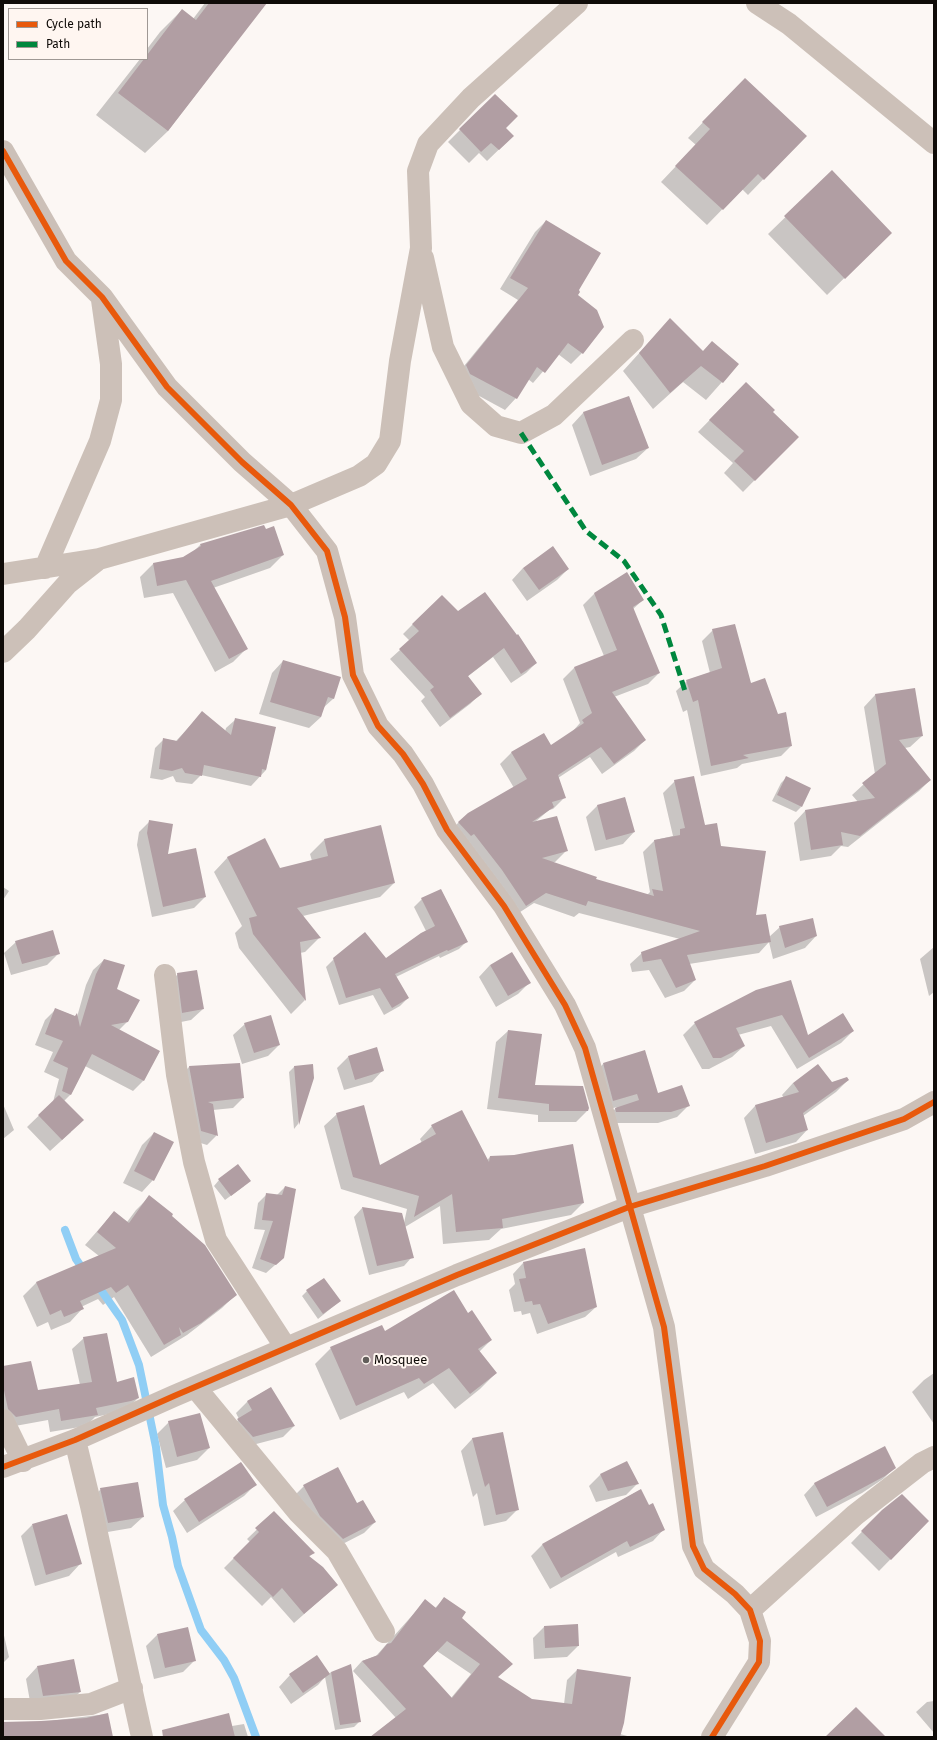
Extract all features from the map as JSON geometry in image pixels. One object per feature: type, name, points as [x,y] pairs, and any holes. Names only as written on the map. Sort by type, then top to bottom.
[{"type":"street","points":[[577,3],[472,98],[428,144],[418,170],[421,248],[444,347],[471,404],[496,426],[521,433],[554,415],[633,340]]},
{"type":"street","points":[[757,3],[790,24],[934,143]]},
{"type":"street","points":[[3,151],[66,261],[102,297],[167,387],[242,462],[291,505],[327,551],[345,617],[353,675],[378,726],[403,754],[423,784],[447,830],[504,906],[565,1005],[585,1048],[664,1327],[693,1546],[704,1569],[735,1594],[750,1610],[760,1641],[759,1662],[712,1737]]},
{"type":"street","points":[[3,574],[98,559],[291,505],[359,476],[376,464],[390,440],[400,361],[421,248]]},
{"type":"street","points":[[45,568],[100,441],[111,400],[111,364],[102,297]]},
{"type":"street","points":[[3,652],[27,629],[68,583],[98,559]]},
{"type":"street","points":[[165,975],[177,1074],[192,1155],[216,1240],[286,1348]]},
{"type":"street","points":[[3,1420],[13,1464],[75,1440],[117,1420],[457,1275],[629,1207],[765,1166],[904,1119],[934,1102]]},
{"type":"street","points":[[195,1387],[299,1513],[337,1551],[384,1632]]},
{"type":"street","points":[[75,1440],[92,1506],[142,1737]]},
{"type":"street","points":[[750,1610],[855,1515],[922,1463],[934,1457]]},
{"type":"street","points":[[3,1709],[40,1709],[91,1704],[132,1688]]},
{"type":"building","points":[[209,3],[267,3],[168,131],[118,93],[143,60],[148,60],[148,54],[182,9],[196,20]]},
{"type":"building","points":[[745,78],[807,136],[764,180],[758,174],[723,210],[675,166],[710,129],[702,122]]},
{"type":"building","points":[[495,94],[518,116],[506,128],[514,136],[499,150],[491,143],[481,152],[459,129]]},
{"type":"building","points":[[832,170],[892,233],[845,279],[784,216]]},
{"type":"building","points":[[546,220],[601,253],[579,290],[580,292],[578,295],[597,310],[604,327],[583,354],[568,343],[545,373],[537,367],[517,399],[470,374],[466,365],[528,288],[510,278]]},
{"type":"building","points":[[670,318],[703,351],[712,341],[739,364],[723,383],[701,366],[670,393],[639,353]]},
{"type":"building","points":[[746,382],[775,410],[773,412],[799,437],[755,481],[734,461],[744,451],[709,420]]},
{"type":"building","points":[[629,396],[649,448],[602,465],[583,412]]},
{"type":"building","points":[[264,525],[266,529],[274,526],[284,555],[211,581],[248,649],[229,659],[186,580],[157,586],[153,563],[183,557],[201,546],[200,544]]},
{"type":"building","points":[[553,546],[569,569],[539,590],[523,568]]},
{"type":"building","points":[[627,572],[644,600],[633,607],[660,673],[612,692],[646,740],[614,764],[601,747],[558,775],[566,798],[552,802],[554,807],[532,822],[557,816],[568,851],[542,858],[597,877],[596,879],[654,896],[652,889],[663,891],[654,840],[680,835],[680,829],[685,828],[674,780],[694,776],[705,825],[717,823],[721,846],[766,851],[756,915],[766,914],[771,942],[687,955],[696,980],[676,988],[661,959],[643,962],[641,952],[700,931],[588,901],[586,906],[546,893],[526,906],[502,870],[474,834],[471,836],[458,822],[468,813],[527,779],[511,752],[544,733],[551,745],[584,723],[582,720],[592,713],[574,667],[617,650],[594,593]]},
{"type":"building","points":[[485,592],[517,635],[518,634],[537,663],[521,674],[504,648],[468,676],[482,694],[450,718],[430,690],[434,687],[399,649],[419,631],[412,624],[442,595],[458,611]]},
{"type":"building","points":[[735,624],[751,683],[765,678],[778,714],[786,712],[792,746],[743,755],[749,758],[711,766],[698,700],[693,702],[686,680],[722,668],[712,629]]},
{"type":"building","points":[[283,660],[341,677],[334,699],[328,697],[321,717],[270,702]]},
{"type":"building","points":[[915,688],[923,736],[899,740],[931,780],[860,836],[841,832],[843,845],[811,850],[805,810],[875,798],[862,783],[886,764],[875,694]]},
{"type":"building","points":[[202,711],[231,735],[235,718],[276,727],[266,770],[262,769],[261,777],[204,765],[202,776],[185,773],[182,768],[172,771],[159,769],[163,738],[177,741]]},
{"type":"building","points":[[786,776],[811,788],[802,807],[777,795]]},
{"type":"building","points":[[625,797],[635,832],[606,840],[597,805]]},
{"type":"building","points":[[149,820],[173,824],[168,854],[196,848],[206,897],[163,907],[147,833]]},
{"type":"building","points":[[381,825],[395,883],[297,908],[321,938],[300,942],[306,1001],[253,934],[249,918],[257,916],[227,857],[265,838],[280,868],[328,856],[324,839]]},
{"type":"building","points":[[441,889],[468,942],[395,974],[409,998],[392,1008],[380,988],[346,998],[333,958],[365,932],[386,958],[421,933],[435,926],[421,898]]},
{"type":"building","points":[[813,918],[817,936],[785,948],[779,926]]},
{"type":"building","points":[[53,930],[60,954],[22,964],[15,941]]},
{"type":"building","points":[[512,952],[531,983],[508,996],[490,965]]},
{"type":"building","points":[[104,959],[125,965],[117,989],[140,1000],[128,1022],[111,1025],[160,1051],[144,1081],[92,1054],[71,1095],[62,1091],[68,1068],[53,1061],[63,1041],[45,1034],[55,1008],[75,1016],[77,1013],[80,1027],[96,974]]},
{"type":"building","points":[[197,970],[204,1009],[182,1013],[177,973]]},
{"type":"building","points":[[791,980],[808,1035],[843,1013],[854,1031],[809,1058],[782,1015],[736,1028],[745,1046],[721,1058],[713,1058],[694,1022],[756,990]]},
{"type":"building","points":[[271,1015],[280,1045],[254,1053],[244,1023]]},
{"type":"building","points":[[508,1030],[542,1034],[535,1085],[583,1086],[589,1108],[588,1111],[549,1111],[549,1104],[498,1098]]},
{"type":"building","points":[[377,1047],[384,1071],[355,1080],[348,1056]]},
{"type":"building","points":[[645,1050],[658,1093],[682,1085],[690,1106],[671,1112],[616,1112],[615,1108],[639,1100],[637,1094],[613,1101],[603,1063]]},
{"type":"building","points":[[240,1063],[244,1098],[208,1102],[213,1104],[218,1136],[201,1131],[189,1066]]},
{"type":"building","points":[[313,1064],[314,1078],[299,1125],[294,1066]]},
{"type":"building","points":[[818,1064],[832,1082],[847,1077],[849,1080],[803,1113],[808,1130],[766,1143],[755,1105],[799,1092],[793,1083]]},
{"type":"building","points":[[59,1095],[84,1120],[62,1140],[38,1115]]},
{"type":"building","points":[[364,1105],[380,1165],[436,1134],[431,1125],[462,1110],[489,1162],[490,1156],[514,1155],[573,1144],[584,1203],[502,1219],[503,1228],[456,1232],[452,1194],[414,1217],[419,1196],[353,1177],[336,1113]]},
{"type":"building","points":[[154,1132],[174,1142],[154,1181],[134,1171]]},
{"type":"building","points":[[238,1164],[251,1181],[231,1196],[218,1179]]},
{"type":"building","points":[[285,1186],[296,1189],[284,1258],[276,1265],[260,1259],[273,1221],[262,1220],[266,1193],[282,1195]]},
{"type":"building","points":[[149,1195],[173,1214],[172,1216],[205,1245],[237,1295],[201,1323],[183,1333],[179,1327],[181,1335],[164,1345],[128,1285],[116,1293],[111,1287],[80,1301],[84,1309],[64,1317],[61,1310],[50,1315],[36,1282],[116,1248],[97,1232],[114,1211],[129,1223]]},
{"type":"building","points":[[362,1207],[402,1213],[414,1258],[377,1266]]},
{"type":"building","points":[[585,1248],[597,1307],[548,1324],[540,1304],[533,1305],[532,1301],[525,1302],[519,1279],[526,1278],[523,1262]]},
{"type":"building","points":[[324,1278],[341,1301],[323,1314],[306,1290]]},
{"type":"building","points":[[454,1290],[468,1313],[472,1310],[492,1340],[478,1349],[497,1373],[470,1394],[449,1368],[424,1384],[419,1378],[356,1406],[330,1347],[382,1325],[385,1331]]},
{"type":"building","points":[[107,1333],[117,1382],[134,1377],[139,1398],[96,1408],[98,1415],[61,1421],[59,1409],[16,1417],[8,1409],[3,1386],[3,1366],[31,1361],[38,1390],[92,1382],[83,1337]]},
{"type":"building","points":[[271,1387],[295,1426],[253,1437],[237,1419],[252,1410],[247,1401]]},
{"type":"building","points":[[200,1413],[210,1448],[177,1457],[168,1421]]},
{"type":"building","points":[[503,1432],[519,1510],[496,1515],[489,1483],[485,1487],[472,1438]]},
{"type":"building","points":[[885,1446],[896,1468],[885,1476],[827,1507],[814,1483]]},
{"type":"building","points":[[627,1461],[639,1484],[608,1491],[600,1474]]},
{"type":"building","points":[[241,1462],[257,1485],[199,1522],[184,1499]]},
{"type":"building","points":[[338,1467],[357,1503],[363,1500],[376,1522],[343,1539],[320,1516],[303,1485]]},
{"type":"building","points":[[138,1482],[144,1517],[108,1523],[100,1488]]},
{"type":"building","points":[[641,1489],[649,1505],[653,1503],[665,1530],[630,1547],[627,1541],[561,1578],[542,1544]]},
{"type":"building","points":[[902,1494],[929,1521],[891,1560],[861,1531],[882,1510]]},
{"type":"building","points":[[274,1511],[315,1553],[309,1556],[323,1567],[338,1585],[304,1614],[282,1588],[273,1597],[233,1558],[259,1532],[255,1528]]},
{"type":"building","points":[[67,1514],[82,1564],[46,1575],[32,1524]]},
{"type":"building","points":[[444,1597],[466,1612],[462,1618],[513,1664],[498,1677],[532,1699],[572,1704],[577,1669],[631,1677],[624,1723],[620,1737],[370,1737],[406,1709],[362,1661],[378,1655],[387,1644],[391,1643],[425,1599],[436,1608]],"holes":[[[447,1641],[480,1664],[452,1698],[423,1666]]]},
{"type":"building","points":[[578,1624],[579,1646],[545,1648],[544,1626]]},
{"type":"building","points":[[188,1627],[196,1661],[165,1668],[157,1634]]},
{"type":"building","points":[[317,1655],[330,1674],[303,1693],[289,1674]]},
{"type":"building","points":[[74,1659],[81,1692],[43,1696],[37,1666]]},
{"type":"building","points":[[351,1664],[361,1722],[340,1725],[331,1672]]},
{"type":"building","points":[[856,1707],[886,1737],[825,1737]]},
{"type":"building","points":[[108,1713],[113,1737],[3,1737],[3,1722],[86,1718]]},
{"type":"building","points":[[229,1713],[235,1737],[163,1737],[162,1730]]},
{"type":"waterway","points":[[65,1230],[76,1259],[85,1272]]},
{"type":"waterway","points":[[96,1283],[122,1320],[139,1365],[156,1447],[163,1505],[178,1566],[201,1630],[224,1660],[234,1678],[256,1737]]},
{"type":"marked path","points":[[521,433],[586,531],[624,561],[661,615],[685,691]]},
{"type":"cycle path","points":[[3,151],[66,261],[102,297],[167,387],[242,462],[291,505],[327,551],[345,617],[353,675],[378,726],[403,754],[423,784],[447,830],[504,906],[565,1005],[585,1048],[664,1327],[693,1546],[704,1569],[735,1594],[750,1610],[760,1641],[759,1662],[712,1737]]},
{"type":"cycle path","points":[[3,1467],[75,1440],[457,1275],[629,1207],[765,1166],[904,1119],[934,1102]]},
{"type":"place","name":"Mosquee","points":[[366,1360]]}]
